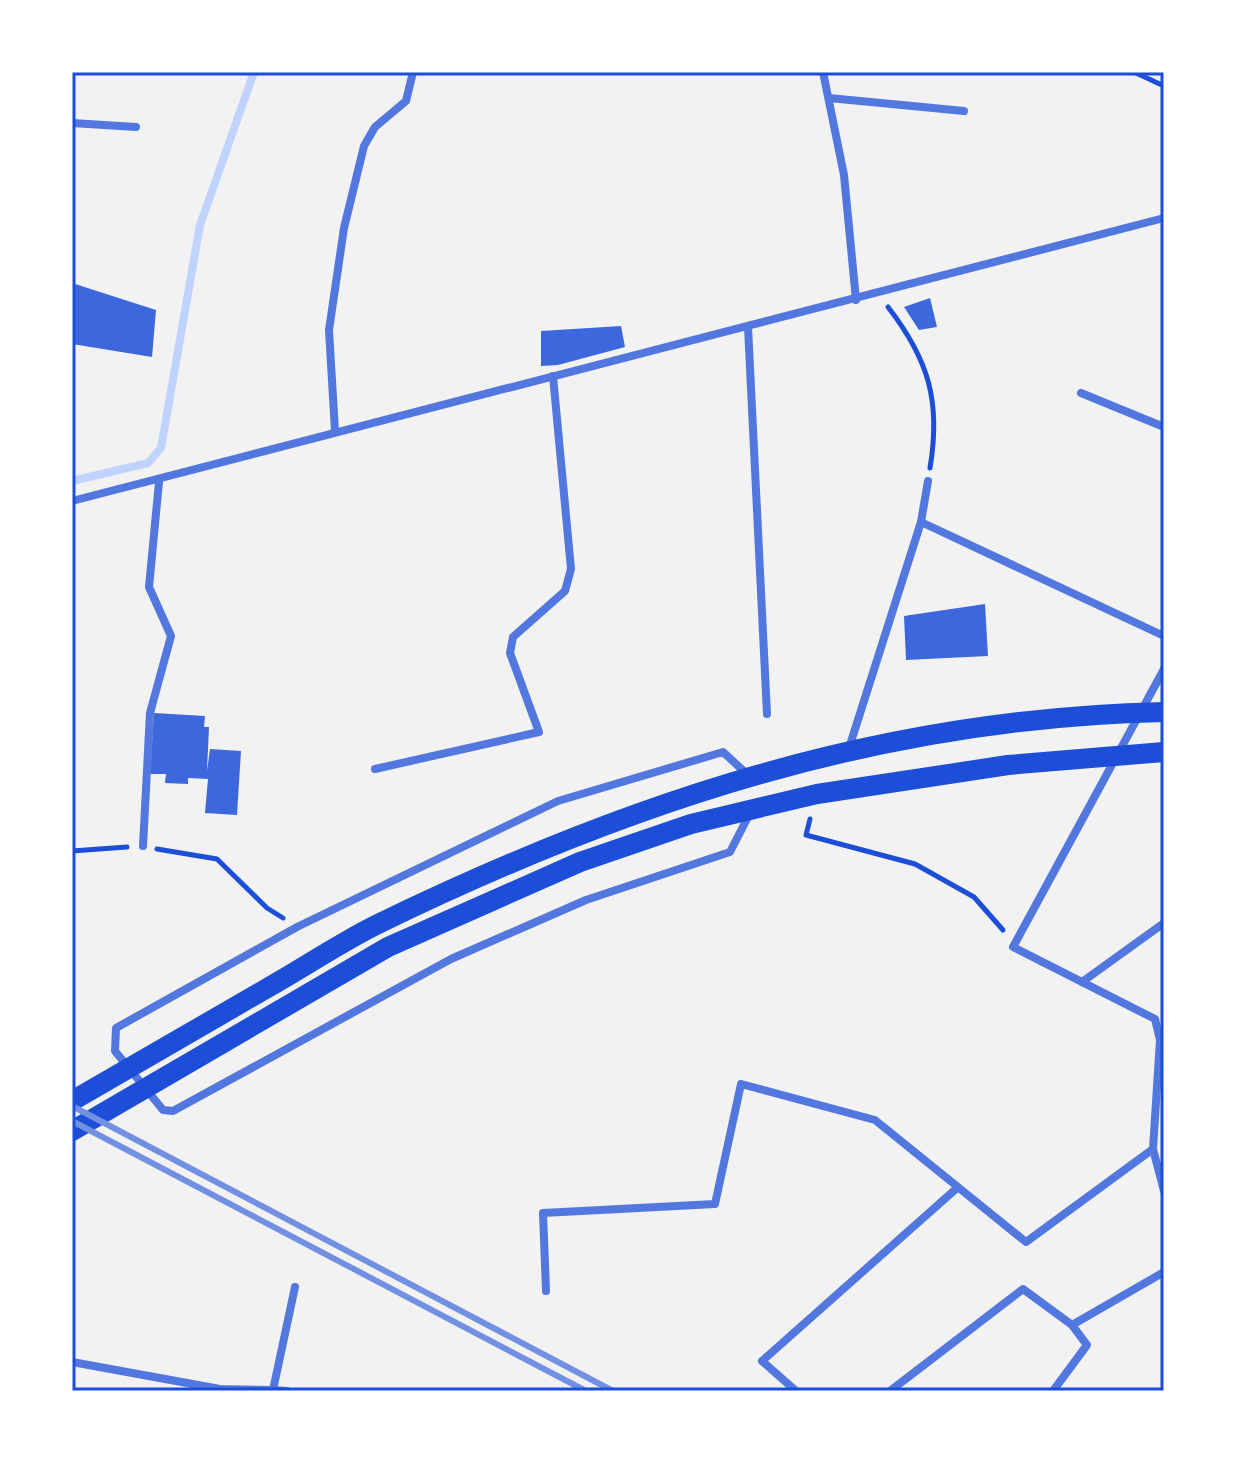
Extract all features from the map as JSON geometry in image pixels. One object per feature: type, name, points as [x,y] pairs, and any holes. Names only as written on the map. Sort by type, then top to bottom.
[{"type":"main road","points":[[72,1101],[374,926],[577,835],[748,775],[849,749],[1010,721],[1154,712]]},
{"type":"main road","points":[[72,1131],[388,947],[580,862],[691,824],[817,794],[1008,765],[1118,753],[1164,752]]},
{"type":"street","points":[[335,431],[329,330],[344,228],[364,146],[375,127],[406,101],[413,72]]},
{"type":"street","points":[[823,72],[849,218],[856,300]]},
{"type":"street","points":[[829,98],[964,111]]},
{"type":"street","points":[[72,123],[136,127]]},
{"type":"street","points":[[72,501],[159,482],[335,431],[856,300],[1164,218]]},
{"type":"street","points":[[748,327],[767,714]]},
{"type":"street","points":[[375,769],[539,732],[510,653],[513,637],[565,591],[571,569],[553,376]]},
{"type":"street","points":[[1081,393],[1164,427]]},
{"type":"street","points":[[849,749],[921,522],[928,481]]},
{"type":"street","points":[[143,846],[150,713],[171,636],[149,587],[159,482]]},
{"type":"street","points":[[921,522],[1164,636]]},
{"type":"street","points":[[1164,669],[1154,712],[1118,753],[1013,947],[1160,1016],[1153,1149],[1164,1191]]},
{"type":"street","points":[[748,775],[723,752],[558,801],[297,927],[116,1028],[115,1051],[163,1110],[173,1111],[451,959],[586,900],[730,852],[752,809]]},
{"type":"street","points":[[1082,982],[1164,923]]},
{"type":"street","points":[[546,1291],[543,1213],[715,1204],[741,1084],[875,1120],[1026,1242],[1153,1149]]},
{"type":"street","points":[[796,1391],[762,1361],[957,1188]]},
{"type":"street","points":[[1072,1325],[1164,1272]]},
{"type":"street","points":[[273,1390],[295,1287]]},
{"type":"street","points":[[890,1391],[1023,1289],[1072,1325],[1087,1345],[1053,1391]]},
{"type":"street","points":[[72,1362],[220,1389],[287,1391]]},
{"type":"path","points":[[1134,72],[1164,86]]},
{"type":"path","points":[[877,293],[908,333],[929,376],[936,432],[928,481]]},
{"type":"path","points":[[817,794],[806,835],[915,864],[941,877],[974,897],[1013,947]]},
{"type":"path","points":[[72,851],[143,846],[217,859],[267,908],[297,927]]},
{"type":"building","points":[[72,283],[156,310],[152,357],[72,344]]},
{"type":"building","points":[[930,298],[937,327],[919,330],[904,307]]},
{"type":"building","points":[[621,326],[625,347],[558,365],[541,366],[541,331]]},
{"type":"building","points":[[985,604],[988,656],[906,660],[904,616]]},
{"type":"building","points":[[154,713],[205,716],[204,727],[209,727],[207,771],[210,749],[241,751],[237,815],[205,813],[208,779],[188,778],[188,784],[165,783],[166,774],[150,774]]},
{"type":"waterway","points":[[72,481],[148,463],[161,448],[200,225],[254,72]]},
{"type":"railway","points":[[72,1106],[613,1391]]},
{"type":"railway","points":[[72,1121],[586,1391]]}]
